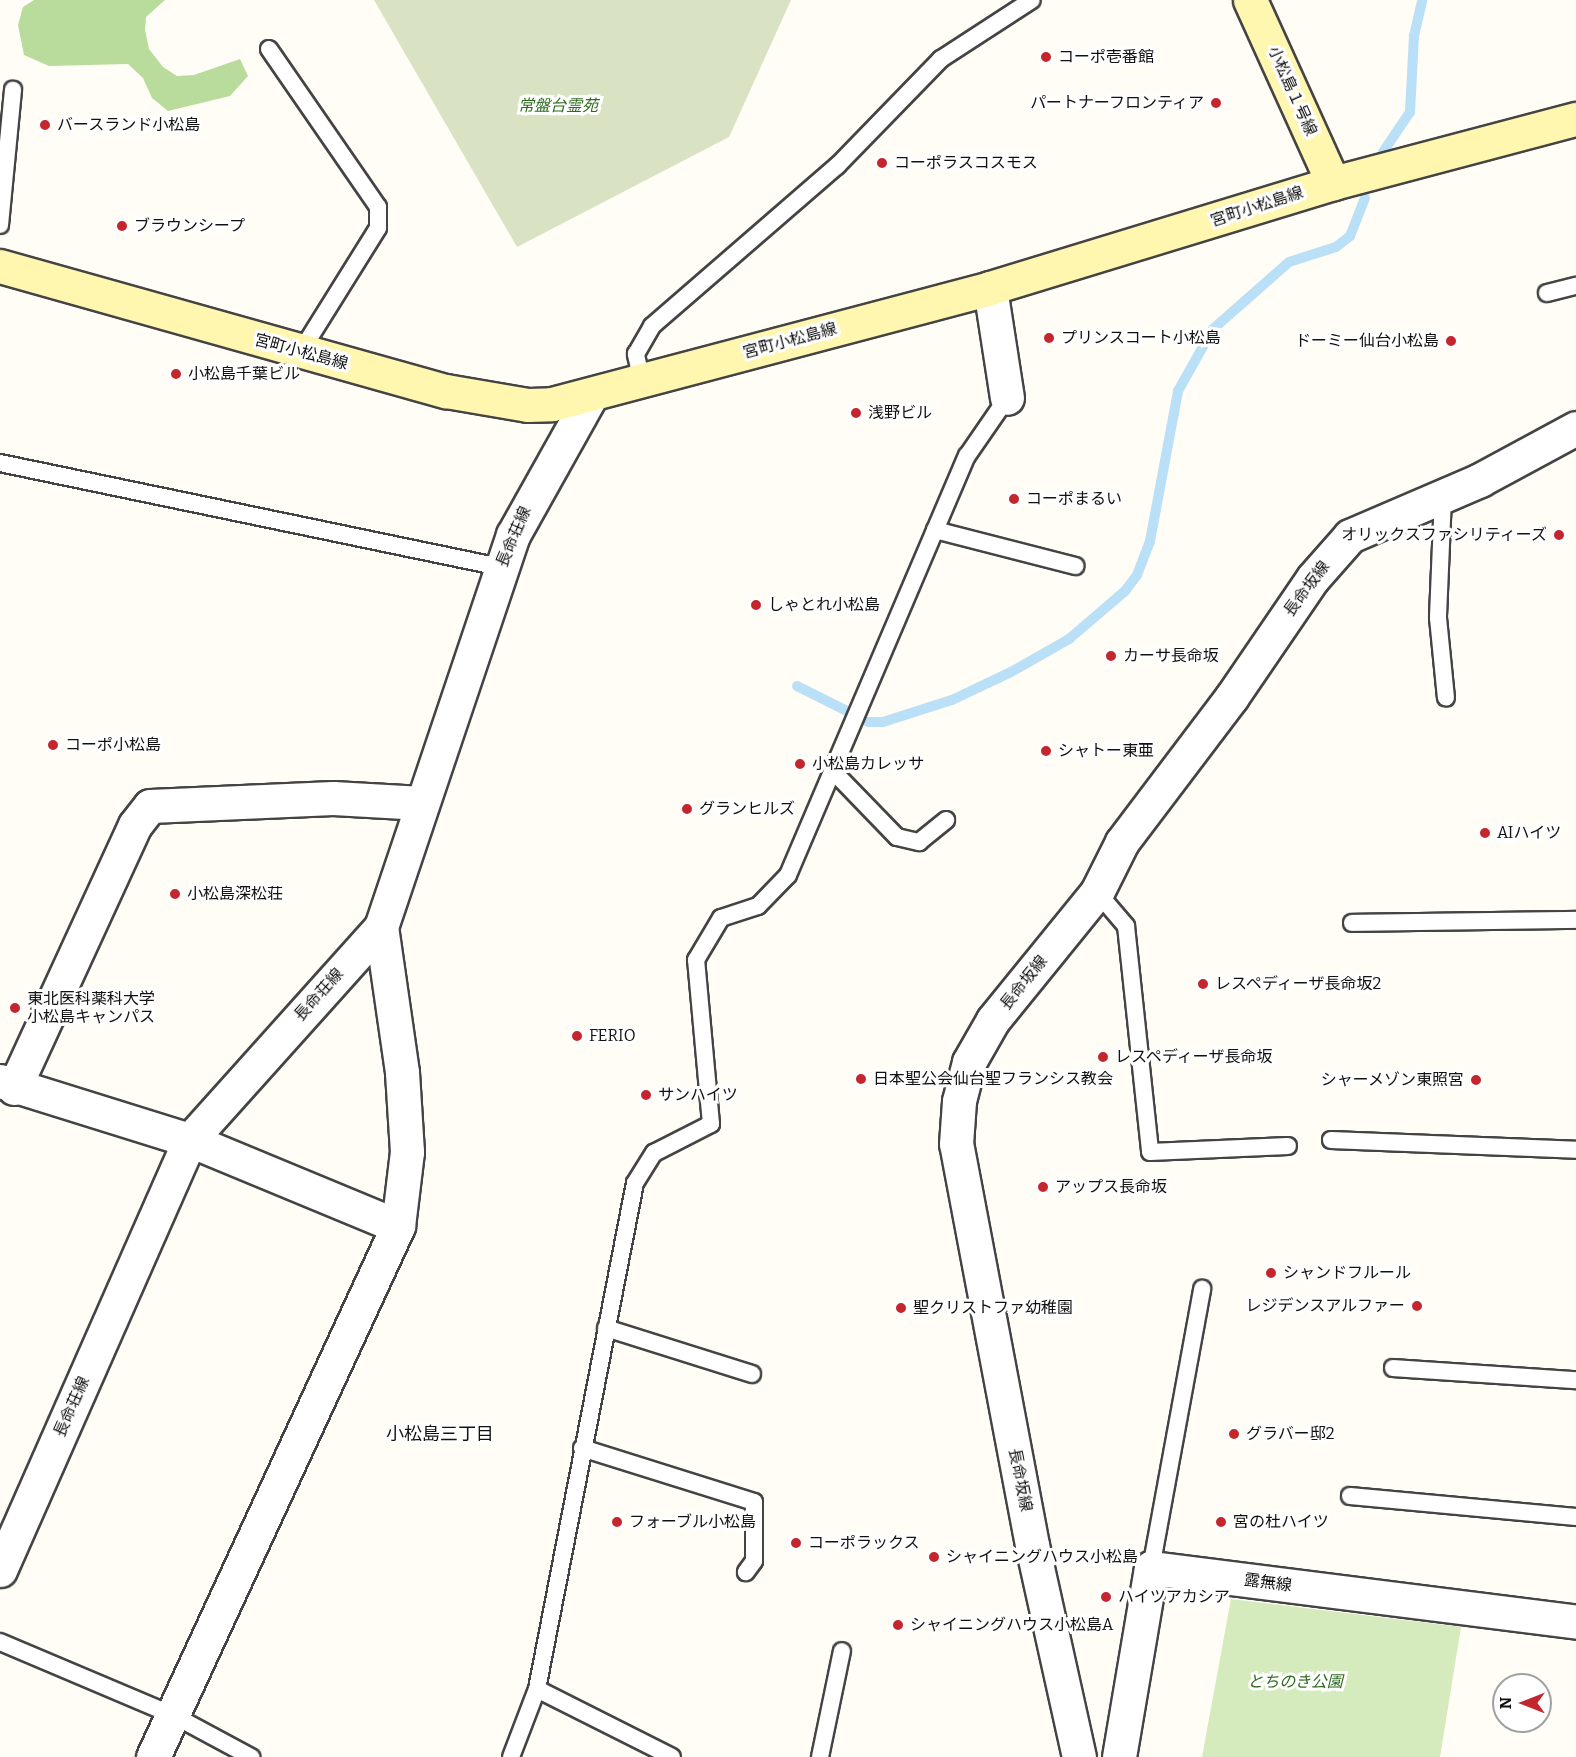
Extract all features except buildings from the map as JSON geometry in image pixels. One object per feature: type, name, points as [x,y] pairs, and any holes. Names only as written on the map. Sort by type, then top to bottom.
[{"type":"street","name":"小松島１号線","points":[[1250,0],[1333,183]]},
{"type":"street","name":"宮町小松島線","points":[[0,266],[300,353],[492,400],[528,405],[590,397],[990,288],[1333,183],[1576,119]]},
{"type":"street","points":[[990,288],[1007,398]]},
{"type":"street","name":"長命荘線","points":[[0,1570],[190,1140],[381,927],[500,567],[524,509],[590,397]]},
{"type":"street","name":"長命坂線","points":[[1078,1757],[1030,1534],[956,1144],[959,1101],[969,1062],[993,1020],[1097,892],[1122,842],[1231,698],[1313,578],[1350,536],[1443,497],[1576,428]]},
{"type":"street","points":[[398,1226],[190,1140],[7,1085],[135,825],[150,806],[333,798],[422,803]]},
{"type":"street","points":[[153,1757],[398,1226],[407,1152],[402,1072],[381,927]]},
{"type":"street","points":[[1119,1757],[1151,1568]]},
{"type":"street","name":"露無線","points":[[1151,1568],[1576,1622]]},
{"type":"lane","points":[[642,381],[636,354],[652,326],[837,166],[941,59],[1032,0]]},
{"type":"lane","points":[[269,49],[378,207],[378,228],[300,353]]},
{"type":"lane","points":[[0,225],[13,90]]},
{"type":"lane","points":[[1547,293],[1576,286]]},
{"type":"lane","points":[[511,1757],[537,1689],[635,1182],[654,1153],[711,1124],[696,960],[721,918],[758,906],[788,875],[967,456],[1007,398]]},
{"type":"lane","points":[[0,463],[500,567]]},
{"type":"lane","points":[[1443,497],[1438,618],[1446,698]]},
{"type":"lane","points":[[935,530],[1075,566]]},
{"type":"lane","points":[[833,771],[897,837],[919,842],[946,820]]},
{"type":"lane","points":[[1097,892],[1126,926],[1150,1152],[1288,1146]]},
{"type":"lane","points":[[1352,923],[1576,920]]},
{"type":"lane","points":[[1331,1140],[1576,1150]]},
{"type":"lane","points":[[1151,1568],[1202,1288]]},
{"type":"lane","points":[[606,1328],[752,1374]]},
{"type":"lane","points":[[1393,1368],[1576,1380]]},
{"type":"lane","points":[[582,1448],[754,1502],[754,1561],[746,1572]]},
{"type":"lane","points":[[1350,1496],[1576,1517]]},
{"type":"lane","points":[[0,1642],[173,1715],[251,1757]]},
{"type":"lane","points":[[820,1757],[843,1651]]},
{"type":"lane","points":[[537,1689],[672,1757]]},
{"type":"green space","points":[[34,0],[165,0],[146,17],[145,30],[149,49],[163,67],[177,76],[194,75],[240,59],[248,76],[230,96],[168,111],[152,98],[143,78],[128,64],[49,66],[24,55],[18,25],[23,7]]},
{"type":"green space","name":"常盤台霊苑","points":[[374,0],[791,0],[729,137],[517,247]]},
{"type":"green space","name":"とちのき公園","points":[[1231,1599],[1461,1627],[1440,1757],[1202,1757]]},
{"type":"waterway","points":[[1383,152],[1410,112],[1414,36],[1422,0]]},
{"type":"waterway","points":[[868,722],[883,722],[952,700],[1011,672],[1069,639],[1125,591],[1137,575],[1150,541],[1178,391],[1213,329],[1289,262],[1336,247],[1350,236],[1365,198]]},
{"type":"waterway","points":[[797,686],[849,712]]},
{"type":"place","name":"コーポ壱番館","points":[[1046,57]]},
{"type":"place","name":"パートナーフロンティア","points":[[1216,103]]},
{"type":"place","name":"バースランド小松島","points":[[45,125]]},
{"type":"place","name":"コーポラスコスモス","points":[[882,163]]},
{"type":"place","name":"ブラウンシープ","points":[[122,226]]},
{"type":"place","name":"プリンスコート小松島","points":[[1049,338]]},
{"type":"place","name":"ドーミー仙台小松島","points":[[1451,341]]},
{"type":"place","name":"小松島千葉ビル","points":[[176,374]]},
{"type":"place","name":"浅野ビル","points":[[856,413]]},
{"type":"place","name":"コーポまるい","points":[[1014,499]]},
{"type":"place","name":"オリックスファシリティーズ","points":[[1559,535]]},
{"type":"place","name":"しゃとれ小松島","points":[[756,605]]},
{"type":"place","name":"カーサ長命坂","points":[[1111,656]]},
{"type":"place","name":"コーポ小松島","points":[[53,745]]},
{"type":"place","name":"シャトー東亜","points":[[1046,751]]},
{"type":"place","name":"小松島カレッサ","points":[[800,764]]},
{"type":"place","name":"グランヒルズ","points":[[687,809]]},
{"type":"place","name":"AIハイツ","points":[[1485,833]]},
{"type":"place","name":"小松島深松荘","points":[[175,894]]},
{"type":"place","name":"レスペディーザ長命坂2","points":[[1203,984]]},
{"type":"place","name":"東北医科薬科大学 小松島キャンパス","points":[[15,1008]]},
{"type":"place","name":"FERIO","points":[[577,1036]]},
{"type":"place","name":"レスペディーザ長命坂","points":[[1103,1057]]},
{"type":"place","name":"日本聖公会仙台聖フランシス教会","points":[[861,1079]]},
{"type":"place","name":"シャーメゾン東照宮","points":[[1476,1080]]},
{"type":"place","name":"サンハイツ","points":[[646,1095]]},
{"type":"place","name":"アップス長命坂","points":[[1043,1187]]},
{"type":"place","name":"シャンドフルール","points":[[1271,1273]]},
{"type":"place","name":"レジデンスアルファー","points":[[1417,1306]]},
{"type":"place","name":"聖クリストファ幼稚園","points":[[901,1308]]},
{"type":"place","name":"グラバー邸2","points":[[1234,1434]]},
{"type":"place","name":"フォーブル小松島","points":[[617,1522]]},
{"type":"place","name":"宮の杜ハイツ","points":[[1221,1522]]},
{"type":"place","name":"コーポラックス","points":[[796,1543]]},
{"type":"place","name":"シャイニングハウス小松島","points":[[934,1557]]},
{"type":"place","name":"ハイツアカシア","points":[[1106,1597]]},
{"type":"place","name":"シャイニングハウス小松島A","points":[[898,1625]]},
{"type":"district","name":"小松島三丁目","points":[[440,1434]]}]
